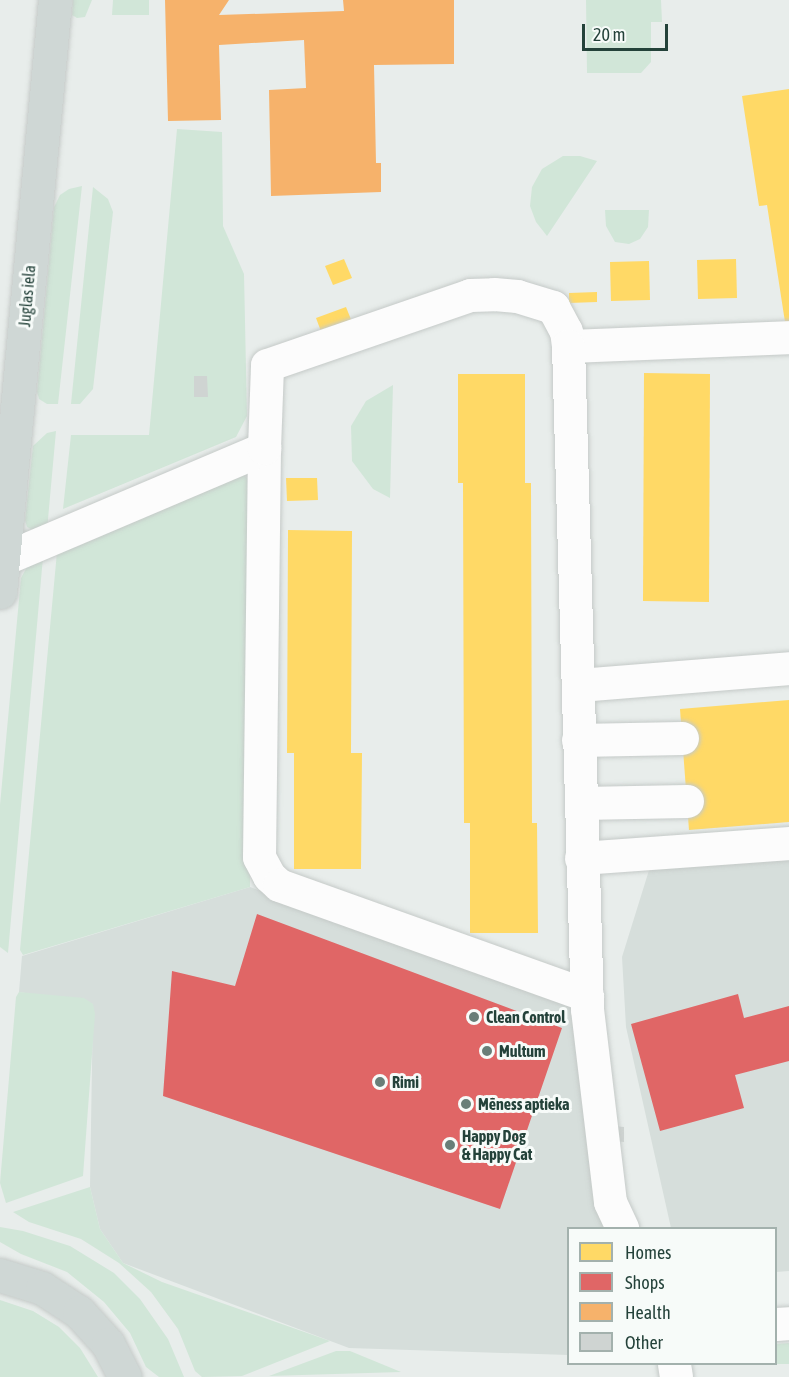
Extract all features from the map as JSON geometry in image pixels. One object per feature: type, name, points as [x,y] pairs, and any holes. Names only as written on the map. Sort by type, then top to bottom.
[{"type":"main road","name":"Juglas iela","points":[[0,592],[55,0]]},
{"type":"main road","points":[[5,1272],[55,1295],[79,1312],[104,1338],[127,1374]]},
{"type":"street","points":[[586,995],[279,885],[269,876],[259,857],[267,365],[470,295],[517,296],[553,307],[566,330],[579,685],[578,740],[586,995],[593,1074],[610,1202],[622,1227]]},
{"type":"street","points":[[568,346],[789,337]]},
{"type":"street","points":[[3,559],[264,448]]},
{"type":"street","points":[[579,685],[789,668]]},
{"type":"street","points":[[578,740],[682,738]]},
{"type":"street","points":[[581,803],[687,801]]},
{"type":"street","points":[[581,858],[789,843]]},
{"type":"shaded area","points":[[789,855],[789,1271],[777,1272],[777,1227],[671,1227],[626,1027],[622,957],[650,867]]},
{"type":"shaded area","points":[[250,887],[579,1006],[608,1227],[567,1227],[567,1355],[349,1348],[123,1263],[100,1229],[90,1187],[93,1004],[19,992],[22,956]]},
{"type":"green space","points":[[73,0],[92,0],[85,17],[77,18],[72,15]]},
{"type":"green space","points":[[113,0],[149,0],[149,15],[112,15]]},
{"type":"green space","points":[[586,0],[661,0],[662,22],[651,22],[651,62],[641,73],[587,73]]},
{"type":"green space","points":[[177,129],[222,132],[223,226],[244,274],[247,416],[236,437],[63,509],[71,435],[149,435]]},
{"type":"green space","points":[[563,156],[580,156],[597,161],[547,236],[536,222],[530,206],[532,187],[542,169]]},
{"type":"green space","points":[[82,186],[58,404],[47,404],[39,399],[37,392],[54,207],[60,195],[69,189]]},
{"type":"green space","points":[[93,187],[108,199],[113,212],[93,389],[80,404],[71,404]]},
{"type":"green space","points":[[605,210],[649,210],[648,227],[640,239],[629,244],[615,242],[606,226]]},
{"type":"green space","points":[[393,385],[390,498],[373,489],[352,461],[351,426],[366,401]]},
{"type":"green space","points":[[56,431],[47,530],[33,530],[27,527],[25,520],[33,446],[47,433]]},
{"type":"green space","points":[[244,475],[250,481],[250,887],[23,955],[20,950],[57,552],[76,547]]},
{"type":"green space","points":[[43,557],[8,953],[0,947],[0,805],[21,578],[28,565]]},
{"type":"green space","points":[[19,992],[84,998],[93,1004],[95,1014],[83,1176],[6,1203],[0,1183],[16,997]]},
{"type":"green space","points":[[90,1187],[100,1229],[123,1263],[162,1282],[330,1341],[242,1376],[202,1377],[195,1371],[178,1329],[151,1292],[119,1263],[81,1239],[29,1222],[13,1212]]},
{"type":"green space","points":[[0,1227],[23,1231],[70,1246],[114,1273],[140,1299],[168,1339],[184,1377],[159,1377],[146,1367],[130,1333],[104,1302],[67,1272],[21,1254],[0,1242]]},
{"type":"green space","points":[[0,1300],[33,1311],[59,1327],[80,1348],[98,1377],[0,1377]]},
{"type":"green space","points":[[789,1343],[789,1364],[777,1364],[777,1344]]},
{"type":"green space","points":[[336,1351],[350,1351],[401,1372],[269,1376]]},
{"type":"building: Homes","points":[[789,89],[789,321],[785,322],[767,205],[759,206],[742,96]]},
{"type":"building: Homes","points":[[344,259],[352,278],[333,285],[325,266]]},
{"type":"building: Homes","points":[[736,259],[737,298],[698,299],[697,260]]},
{"type":"building: Homes","points":[[649,261],[650,300],[611,301],[610,262]]},
{"type":"building: Homes","points":[[597,292],[597,302],[569,303],[569,293]]},
{"type":"building: Homes","points":[[346,307],[352,322],[322,334],[316,318]]},
{"type":"building: Homes","points":[[644,373],[710,374],[709,602],[643,601]]},
{"type":"building: Homes","points":[[458,374],[525,374],[525,483],[531,483],[532,823],[537,823],[538,933],[470,933],[470,823],[464,823],[463,483],[458,483]]},
{"type":"building: Homes","points":[[286,478],[317,478],[318,500],[287,501]]},
{"type":"building: Homes","points":[[288,530],[352,531],[351,753],[362,753],[361,869],[294,869],[294,753],[287,753]]},
{"type":"building: Homes","points":[[789,700],[789,822],[689,830],[680,709]]},
{"type":"building: Shops","points":[[257,914],[562,1028],[500,1209],[163,1096],[172,971],[235,986]]},
{"type":"building: Shops","points":[[738,994],[744,1018],[789,1006],[789,1061],[735,1075],[744,1108],[660,1131],[631,1024]]},
{"type":"building: Health","points":[[165,0],[229,0],[219,15],[344,11],[343,0],[454,0],[454,64],[374,65],[376,163],[381,163],[381,192],[271,196],[269,90],[306,88],[304,40],[219,45],[221,120],[168,121]]},
{"type":"building: Other","points":[[194,376],[207,376],[208,397],[194,397]]},
{"type":"building: Other","points":[[614,1126],[624,1127],[624,1142],[614,1141]]},
{"type":"place","name":"Clean Control","points":[[474,1017]]},
{"type":"place","name":"Multum","points":[[487,1051]]},
{"type":"place","name":"Rimi","points":[[380,1082]]},
{"type":"place","name":"Mēness aptieka","points":[[466,1104]]},
{"type":"place","name":"Happy Dog & Happy Cat","points":[[450,1145]]}]
